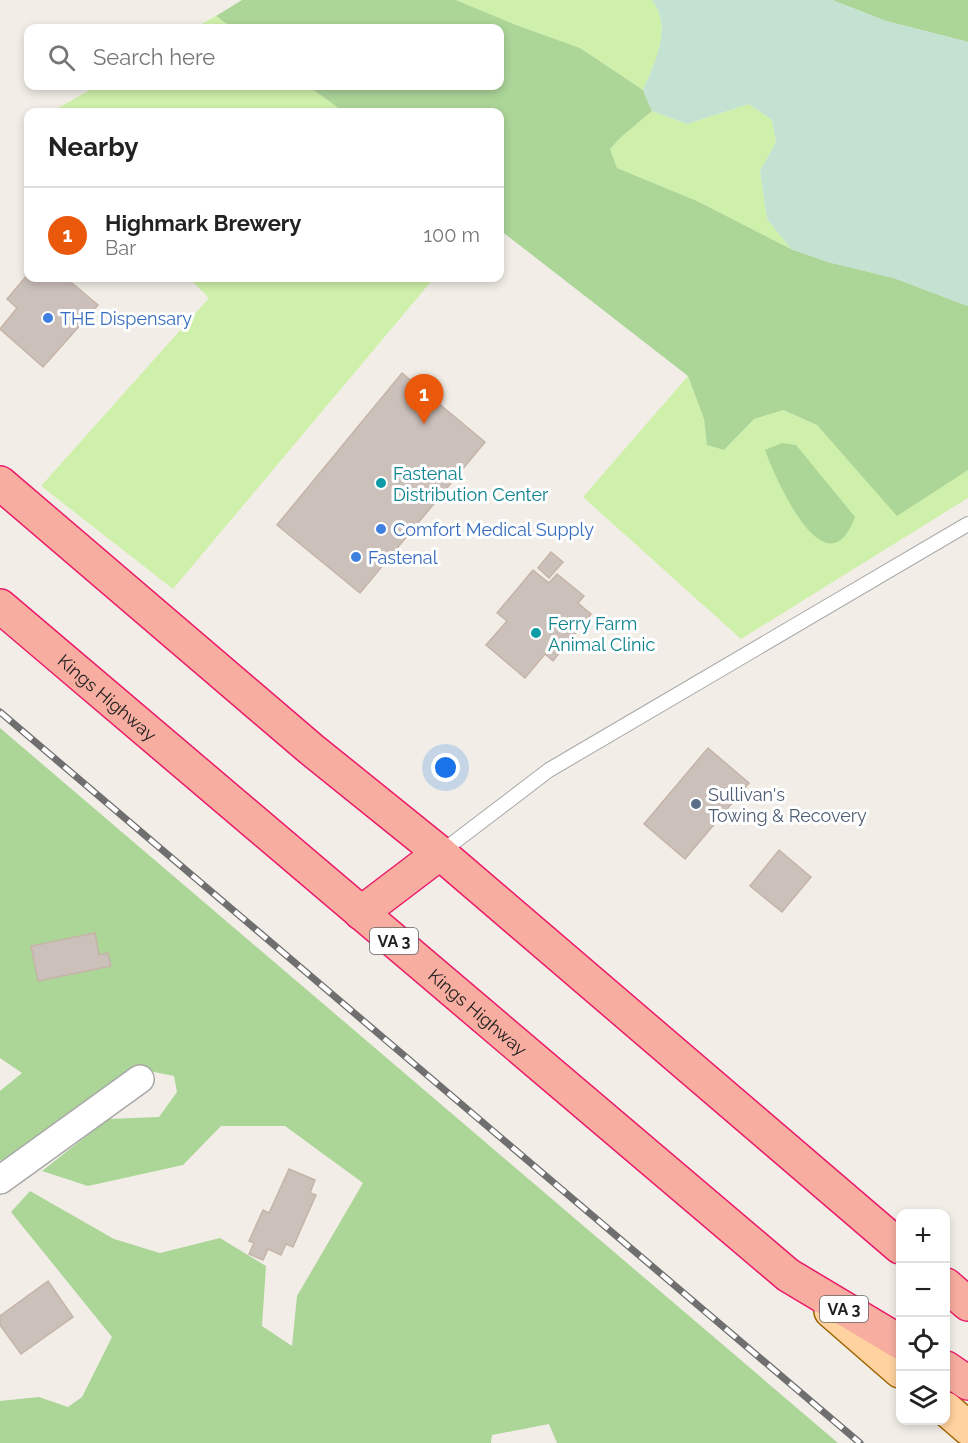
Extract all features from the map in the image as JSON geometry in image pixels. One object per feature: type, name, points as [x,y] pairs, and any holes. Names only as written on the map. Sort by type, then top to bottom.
[{"type":"highway","points":[[0,483],[311,748],[440,854],[896,1244]]},
{"type":"highway","name":"Kings Highway","points":[[0,606],[788,1275]]},
{"type":"highway","points":[[361,913],[440,854]]},
{"type":"highway","name":"VA 3","points":[[788,1275],[896,1340]]},
{"type":"highway","points":[[950,1289],[968,1304]]},
{"type":"highway","points":[[950,1371],[968,1383]]},
{"type":"main road","name":"Kings Highway","points":[[788,1275],[896,1368]]},
{"type":"main road","points":[[950,1413],[968,1428]]},
{"type":"street","points":[[0,1180],[140,1079]]},
{"type":"lane","points":[[440,854],[549,770],[968,524]]},
{"type":"green space","points":[[242,0],[456,0],[580,48],[643,90],[652,111],[610,149],[617,168],[697,201],[791,249],[828,262],[894,278],[968,306],[968,470],[897,516],[817,425],[783,410],[754,419],[724,450],[707,445],[704,419],[688,376],[504,233],[504,108],[338,108],[314,90],[504,90],[504,24],[227,24],[216,16]]},
{"type":"green space","points":[[456,0],[652,0],[658,11],[662,33],[657,57],[643,90],[580,48]]},
{"type":"green space","points":[[652,0],[832,0],[886,21],[968,42],[968,306],[894,278],[828,262],[791,249],[767,219],[760,171],[776,142],[772,120],[749,104],[687,124],[652,111],[643,90],[657,57],[662,33],[658,11]]},
{"type":"green space","points":[[832,0],[968,0],[968,42],[886,21]]},
{"type":"green space","points":[[216,16],[227,24],[201,24]]},
{"type":"green space","points":[[90,90],[314,90],[338,108],[58,108]]},
{"type":"green space","points":[[749,104],[772,120],[776,142],[760,171],[767,219],[791,249],[697,201],[617,168],[610,149],[652,111],[687,124]]},
{"type":"green space","points":[[193,282],[431,282],[173,589],[41,486],[209,298]]},
{"type":"green space","points":[[688,376],[704,419],[707,445],[724,450],[754,419],[782,410],[817,425],[897,515],[968,470],[968,498],[741,639],[583,497]]},
{"type":"green space","points":[[782,443],[796,445],[855,517],[843,538],[830,543],[816,537],[790,504],[765,450]]},
{"type":"green space","points":[[0,728],[838,1443],[557,1443],[549,1424],[492,1435],[491,1443],[0,1443],[0,1401],[39,1397],[68,1407],[82,1397],[112,1337],[11,1212],[30,1191],[114,1239],[160,1253],[220,1238],[266,1266],[262,1326],[292,1346],[297,1296],[363,1183],[285,1126],[221,1126],[183,1165],[88,1186],[42,1171],[108,1119],[159,1117],[177,1092],[174,1076],[139,1069],[3,1164],[0,1160],[0,1091],[22,1073],[0,1058]]},
{"type":"building","name":"THE Dispensary","points":[[24,279],[24,282],[71,282],[98,305],[43,367],[0,329],[17,308],[7,299]]},
{"type":"building","name":"Fastenal Distribution Center","points":[[402,373],[485,442],[360,593],[277,525]]},
{"type":"building","points":[[551,552],[563,562],[549,578],[538,568]]},
{"type":"building","name":"Ferry Farm Animal Clinic","points":[[533,570],[549,583],[557,574],[584,596],[578,603],[591,614],[553,661],[545,654],[525,678],[486,645],[507,621],[497,613]]},
{"type":"building","name":"Sullivan's Towing & Recovery","points":[[708,748],[749,783],[685,859],[644,824]]},
{"type":"building","points":[[779,850],[811,877],[782,912],[750,886]]},
{"type":"building","points":[[95,933],[99,955],[108,953],[111,966],[38,981],[31,946]]},
{"type":"building","points":[[289,1169],[315,1180],[310,1193],[316,1195],[293,1247],[286,1244],[281,1255],[268,1249],[263,1260],[249,1254],[254,1243],[249,1241],[263,1210],[269,1213]]},
{"type":"building","points":[[48,1281],[73,1317],[21,1354],[0,1325],[0,1316]]},
{"type":"railway","points":[[0,712],[860,1443]]},
{"type":"place","name":"THE Dispensary","points":[[48,318]]},
{"type":"place","name":"Highmark Brewery","points":[[424,424]]},
{"type":"place","name":"Fastenal Distribution Center","points":[[381,483]]},
{"type":"place","name":"Comfort Medical Supply","points":[[381,529]]},
{"type":"place","name":"Fastenal","points":[[356,557]]},
{"type":"place","name":"Ferry Farm Animal Clinic","points":[[536,633]]},
{"type":"place","name":"Sullivan's Towing & Recovery","points":[[696,804]]}]
